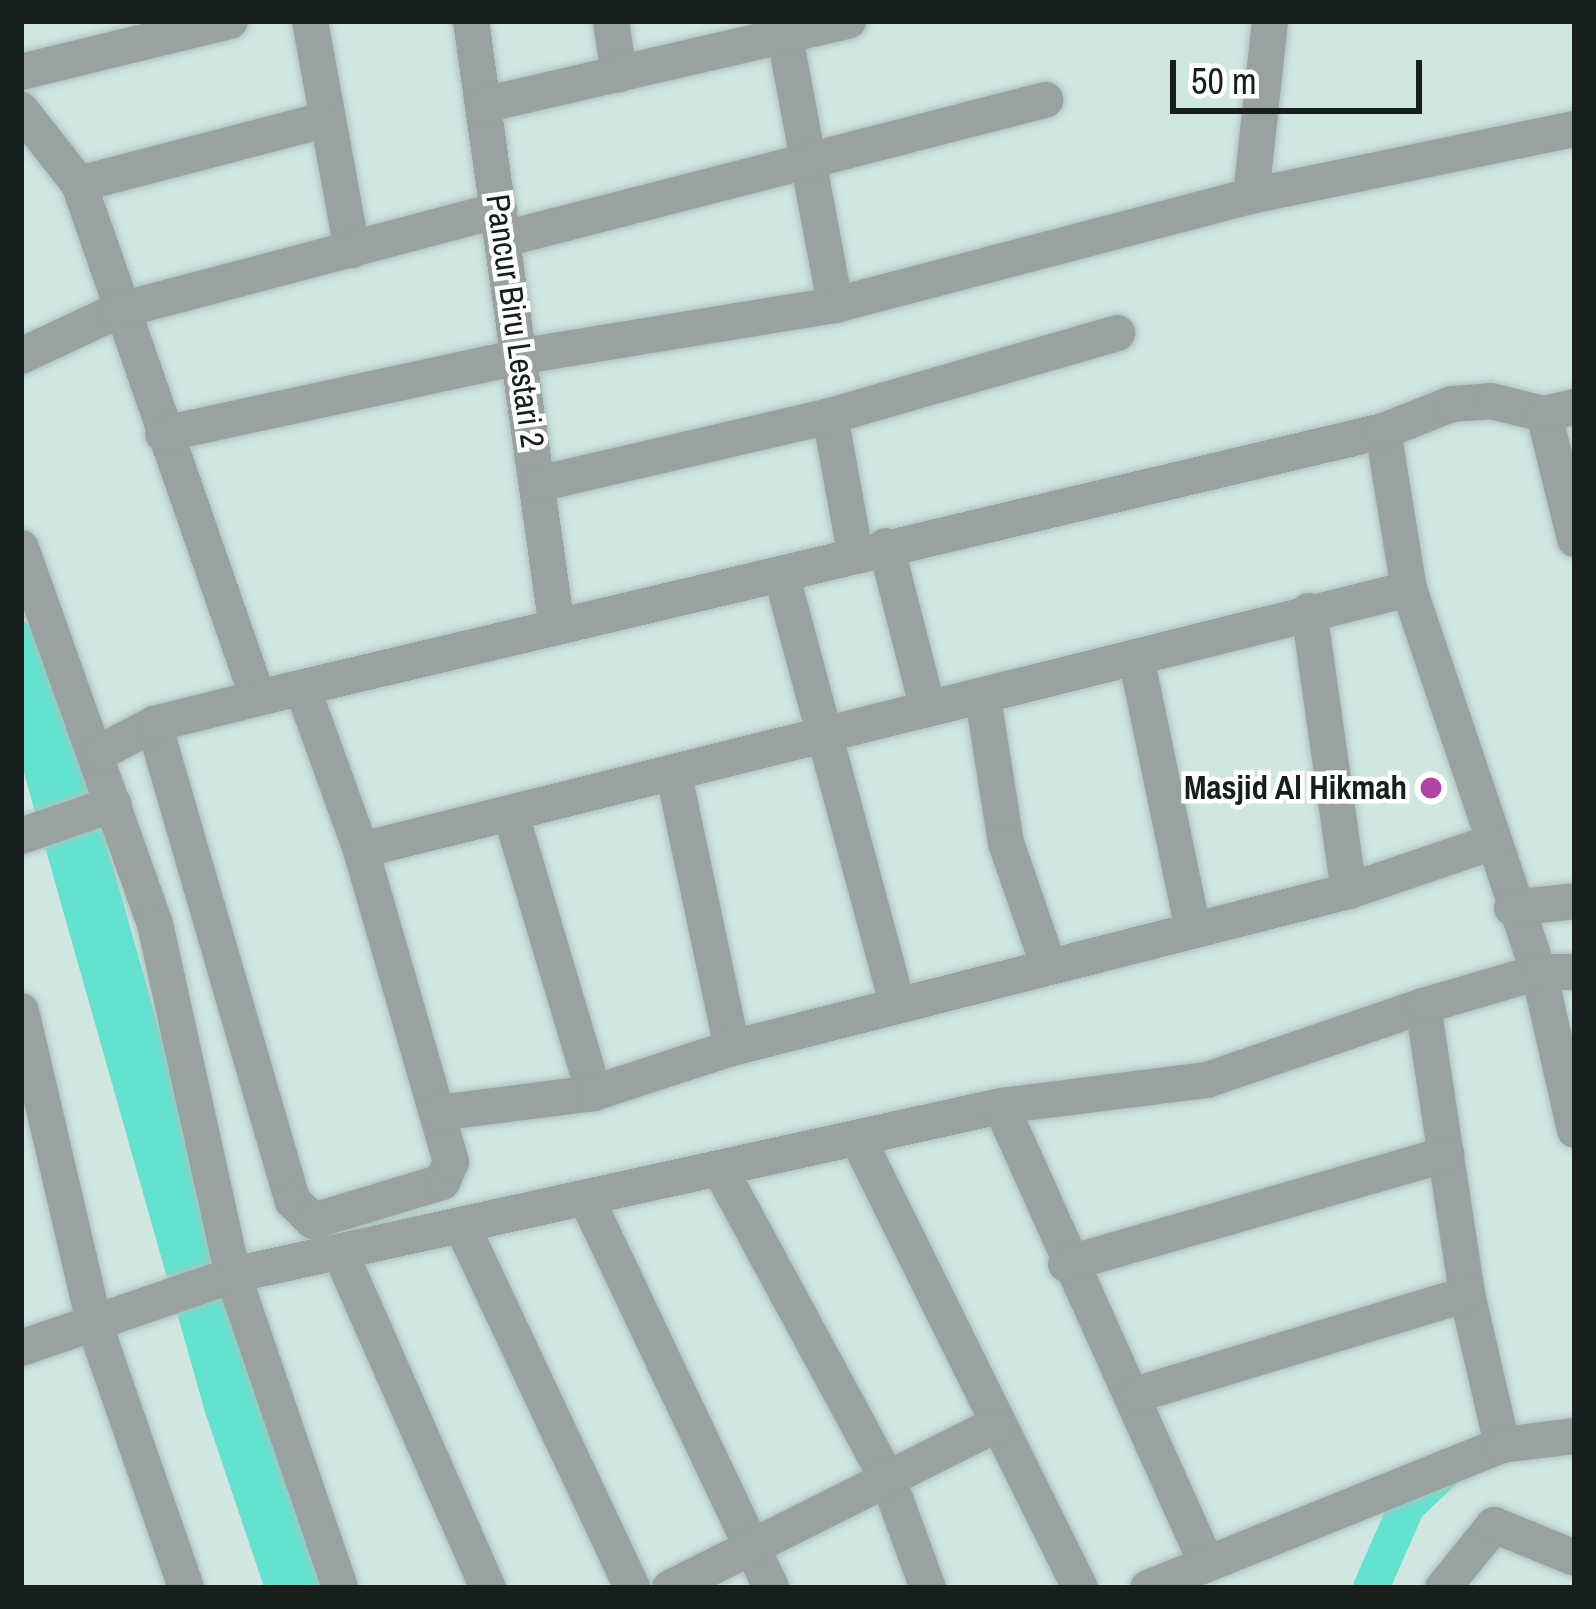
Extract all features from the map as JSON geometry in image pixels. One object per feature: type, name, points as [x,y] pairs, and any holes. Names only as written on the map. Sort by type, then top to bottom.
[{"type":"street","points":[[21,72],[168,28],[230,21]]},
{"type":"street","points":[[310,21],[324,120],[352,250]]},
{"type":"street","name":"Pancur Biru Lestari 2","points":[[471,21],[523,356],[556,621]]},
{"type":"street","points":[[611,21],[619,74]]},
{"type":"street","points":[[483,105],[619,74],[730,36],[785,37],[848,21]]},
{"type":"street","points":[[1250,196],[1270,21]]},
{"type":"street","points":[[785,37],[836,305]]},
{"type":"street","points":[[21,356],[117,311],[352,250],[502,225],[810,161],[1045,100]]},
{"type":"street","points":[[21,110],[79,184],[117,311],[258,698]]},
{"type":"street","points":[[79,184],[324,120]]},
{"type":"street","points":[[163,434],[523,356],[836,305],[1250,196],[1575,129]]},
{"type":"street","points":[[538,484],[830,416],[1118,333]]},
{"type":"street","points":[[99,753],[154,724],[303,690],[556,621],[782,578],[870,549],[1383,431],[1471,402],[1559,411],[1575,539]]},
{"type":"street","points":[[830,416],[870,549],[927,706]]},
{"type":"street","points":[[1383,431],[1409,589],[1490,843],[1512,908],[1557,972],[1575,1130]]},
{"type":"street","points":[[21,548],[99,753],[100,809],[160,944],[224,1278],[340,1588]]},
{"type":"street","points":[[782,578],[898,1006]]},
{"type":"street","points":[[361,850],[512,818],[927,706],[983,698],[1409,589]]},
{"type":"street","points":[[1309,611],[1349,891]]},
{"type":"street","points":[[1136,657],[1193,929]]},
{"type":"street","points":[[154,724],[300,1214],[313,1221],[442,1182],[451,1162],[361,850],[303,690]]},
{"type":"street","points":[[983,698],[1006,843],[1048,964]]},
{"type":"street","points":[[674,775],[732,1048]]},
{"type":"street","points":[[21,836],[100,809]]},
{"type":"street","points":[[512,818],[594,1093]]},
{"type":"street","points":[[438,1113],[594,1093],[732,1048],[1349,891],[1490,843]]},
{"type":"street","points":[[1512,908],[1575,901]]},
{"type":"street","points":[[21,1348],[224,1278],[342,1257],[1001,1106],[1207,1080],[1423,1006],[1557,972]]},
{"type":"street","points":[[1423,1006],[1467,1294],[1502,1445]]},
{"type":"street","points":[[21,1010],[95,1326],[186,1588]]},
{"type":"street","points":[[1001,1106],[1066,1264],[1135,1396],[1205,1559]]},
{"type":"street","points":[[858,1139],[994,1426],[1080,1588]]},
{"type":"street","points":[[1066,1264],[1446,1154]]},
{"type":"street","points":[[721,1171],[889,1482],[928,1588]]},
{"type":"street","points":[[588,1202],[771,1588]]},
{"type":"street","points":[[462,1226],[632,1588]]},
{"type":"street","points":[[342,1257],[488,1588]]},
{"type":"street","points":[[1135,1396],[1467,1294]]},
{"type":"street","points":[[670,1588],[994,1426]]},
{"type":"street","points":[[1148,1588],[1177,1581],[1205,1559],[1502,1445],[1575,1436]]},
{"type":"street","points":[[1443,1588],[1494,1525],[1575,1558]]},
{"type":"waterway","points":[[21,652],[234,1404],[296,1588]]},
{"type":"waterway","points":[[1371,1588],[1407,1506],[1446,1469]]},
{"type":"place","name":"Masjid Al Hikmah","points":[[1431,788]]}]
